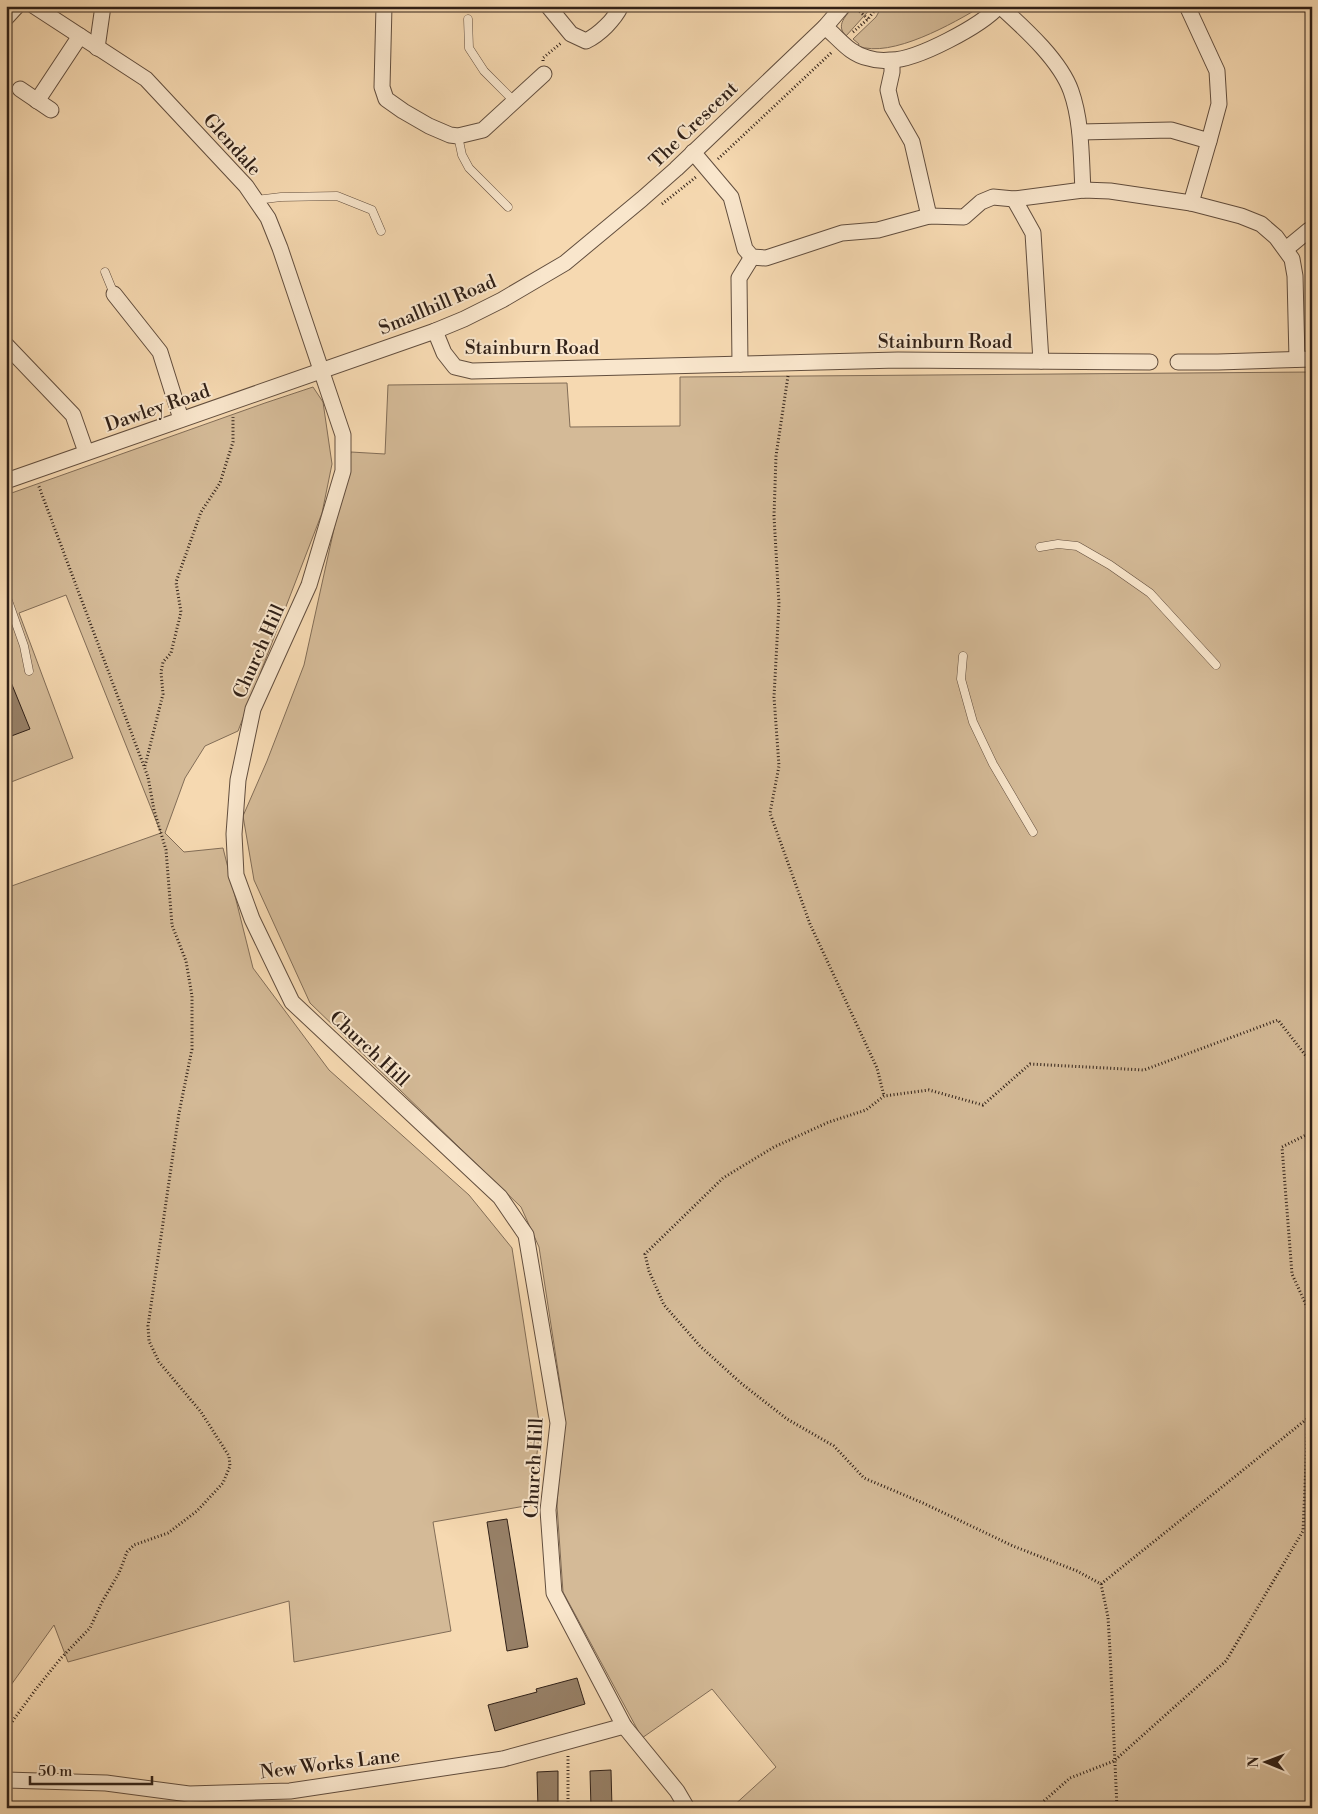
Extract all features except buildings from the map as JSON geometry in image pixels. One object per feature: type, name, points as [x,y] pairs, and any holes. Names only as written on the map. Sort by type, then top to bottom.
[{"type":"street","points":[[6,18],[17,6]]},
{"type":"street","points":[[97,48],[103,6]]},
{"type":"street","points":[[384,6],[382,87],[386,99],[429,126],[450,135],[458,136],[482,130],[544,74]]},
{"type":"street","points":[[548,6],[571,34],[586,41],[616,17],[622,6]]},
{"type":"street","name":"The Crescent","points":[[564,262],[642,199],[825,27],[843,6]]},
{"type":"street","points":[[825,27],[847,48],[866,58],[892,61],[954,38],[993,13],[1000,6],[1032,35],[1062,73],[1071,90],[1080,132],[1083,190]]},
{"type":"street","points":[[1187,6],[1218,71],[1219,104],[1191,203]]},
{"type":"street","name":"Glendale","points":[[39,7],[146,80],[246,186],[268,218],[280,248],[320,371]]},
{"type":"street","points":[[37,101],[80,36]]},
{"type":"street","points":[[892,61],[892,72],[888,90],[892,107],[912,142],[929,216]]},
{"type":"street","points":[[20,89],[52,110]]},
{"type":"street","points":[[1080,132],[1171,130],[1209,141]]},
{"type":"street","points":[[693,152],[731,197],[745,248],[752,257],[766,258],[842,232],[878,230],[929,216],[964,217],[981,202],[993,197],[1014,199],[1083,190],[1110,191],[1191,203],[1241,216],[1261,224],[1286,249],[1292,259],[1304,359],[1178,362]]},
{"type":"street","points":[[1014,199],[1033,233],[1041,361]]},
{"type":"street","points":[[1286,249],[1309,230],[1312,230]]},
{"type":"street","points":[[740,364],[740,278],[752,257]]},
{"type":"street","name":"Smallhill Road","points":[[320,371],[464,319],[502,300],[564,262]]},
{"type":"street","points":[[114,294],[160,352],[181,419]]},
{"type":"street","name":"Stainburn Road","points":[[435,331],[444,353],[455,367],[472,371],[898,360],[1150,362]]},
{"type":"street","points":[[6,345],[72,415],[86,452]]},
{"type":"street","name":"Dawley Road","points":[[6,481],[320,371]]},
{"type":"street","name":"Church Hill","points":[[320,371],[343,436],[343,471],[310,585],[253,709],[238,780],[234,834],[236,875],[252,919],[292,1002],[500,1197],[526,1235],[558,1423],[548,1510],[554,1594],[624,1726],[677,1791],[688,1808]]},
{"type":"street","name":"New Works Lane","points":[[6,1780],[106,1783],[189,1794],[290,1791],[503,1760],[624,1726]]},
{"type":"lane","points":[[468,20],[469,48],[484,71],[514,101]]},
{"type":"lane","points":[[458,136],[462,155],[468,168],[508,206]]},
{"type":"lane","points":[[256,200],[281,197],[337,196],[372,210],[381,231]]},
{"type":"lane","points":[[106,272],[114,294]]},
{"type":"lane","points":[[1040,547],[1058,544],[1077,546],[1110,565],[1150,593],[1216,665]]},
{"type":"lane","points":[[6,595],[24,646],[29,671]]},
{"type":"lane","points":[[963,656],[962,679],[973,722],[994,764],[1033,832]]},
{"type":"path","points":[[853,6],[868,19]]},
{"type":"path","points":[[642,199],[662,204],[707,169],[868,19],[878,6]]},
{"type":"path","points":[[544,74],[543,58],[571,34]]},
{"type":"path","points":[[790,363],[776,456],[774,516],[779,604],[774,697],[779,766],[770,813],[810,924],[877,1068],[884,1096]]},
{"type":"path","points":[[145,767],[163,694],[160,672],[163,662],[171,653],[181,612],[176,582],[201,512],[220,483],[231,450],[233,442],[234,401]]},
{"type":"path","points":[[6,1730],[61,1658],[90,1628],[102,1602],[119,1573],[127,1552],[134,1545],[168,1533],[197,1511],[223,1483],[230,1466],[229,1456],[201,1412],[159,1362],[149,1341],[148,1326],[179,1113],[192,1049],[192,996],[186,961],[172,925],[166,850],[154,810],[145,767],[33,472]]},
{"type":"path","points":[[1117,1808],[1108,1617],[1101,1584],[1077,1571],[1013,1546],[923,1503],[864,1478],[834,1446],[787,1419],[742,1384],[700,1346],[664,1305],[649,1271],[645,1254],[723,1178],[774,1147],[829,1122],[866,1110],[884,1096],[929,1090],[983,1105],[1030,1064],[1144,1070],[1278,1020],[1306,1056],[1312,1058]]},
{"type":"path","points":[[1312,1125],[1310,1133],[1282,1148],[1292,1274],[1312,1318]]},
{"type":"path","points":[[1101,1584],[1308,1418],[1312,1411]]},
{"type":"path","points":[[1036,1808],[1070,1778],[1114,1761],[1226,1661],[1303,1530],[1308,1418]]},
{"type":"path","points":[[568,1742],[568,1808]]},
{"type":"shaded area","points":[[854,6],[873,6],[846,36],[841,28],[842,24]]},
{"type":"shaded area","points":[[882,6],[982,6],[939,30],[904,44],[872,49],[858,46],[859,44],[853,39],[876,17]]},
{"type":"shaded area","points":[[1312,372],[1312,1808],[731,1808],[776,1767],[712,1689],[642,1738],[563,1592],[557,1506],[563,1403],[539,1247],[521,1207],[310,1003],[254,880],[243,816],[267,761],[304,665],[351,452],[385,454],[388,385],[567,383],[570,427],[680,426],[680,377]]},
{"type":"shaded area","points":[[313,387],[323,402],[332,464],[322,513],[238,731],[205,746],[185,778],[165,833],[184,852],[223,848],[253,968],[329,1070],[469,1195],[512,1248],[540,1428],[531,1505],[433,1522],[451,1631],[294,1662],[289,1601],[68,1662],[54,1625],[6,1692],[6,888],[161,833],[66,595],[19,613],[73,758],[6,784],[6,495]]}]
